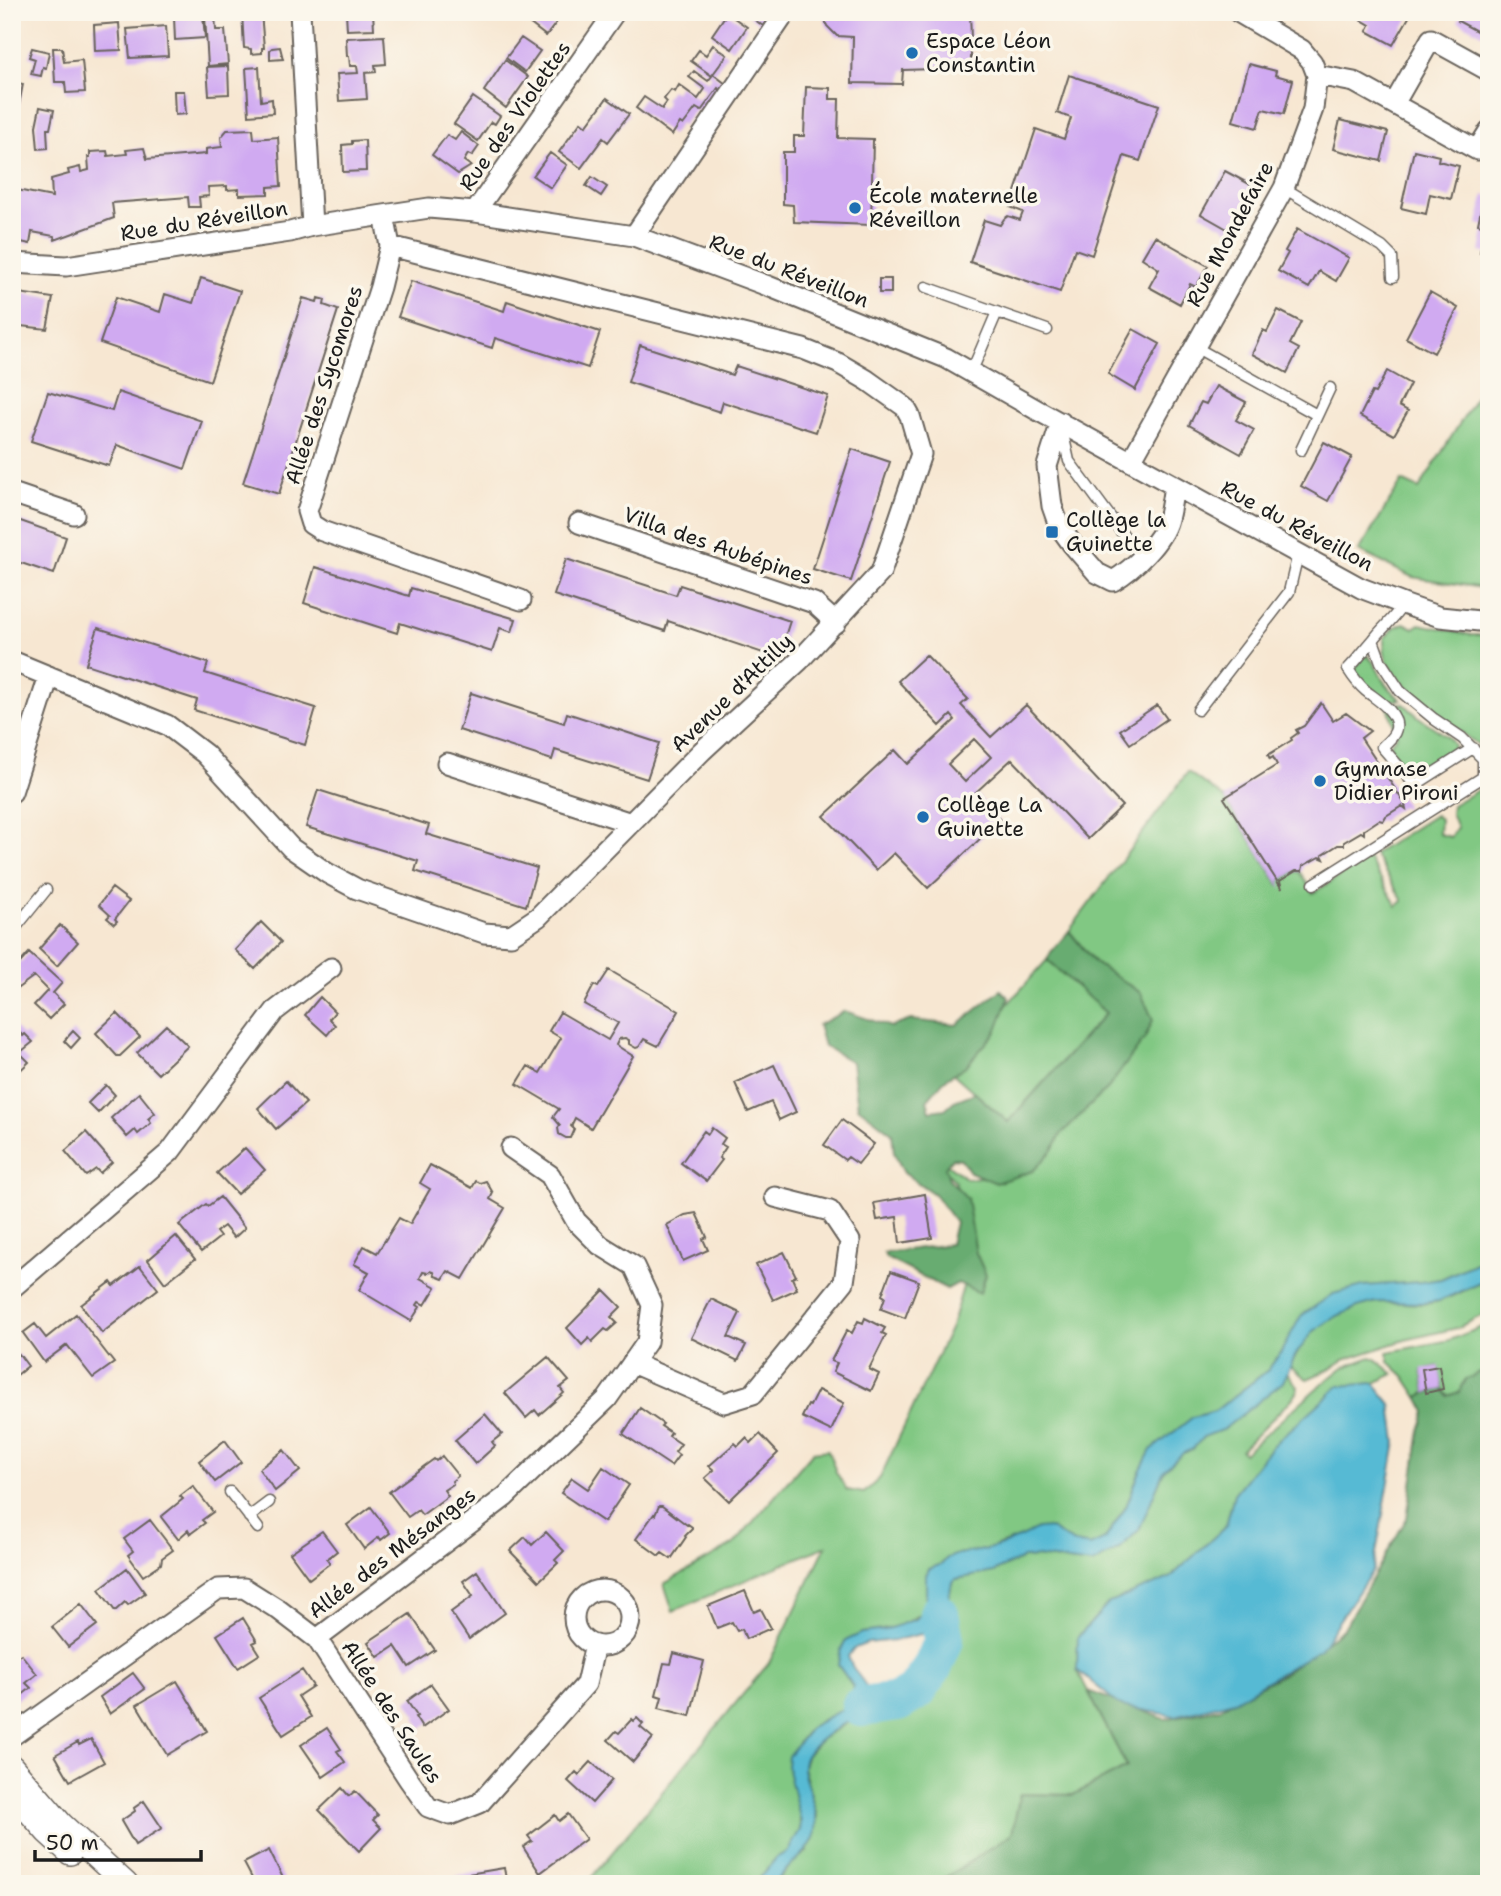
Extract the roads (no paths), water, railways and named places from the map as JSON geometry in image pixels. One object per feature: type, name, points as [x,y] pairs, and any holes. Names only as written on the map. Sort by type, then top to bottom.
[{"type":"street","points":[[300,12],[312,226]]},
{"type":"street","name":"Rue des Violettes","points":[[475,212],[615,12]]},
{"type":"street","points":[[634,236],[786,12]]},
{"type":"street","points":[[1238,12],[1302,50],[1312,62],[1317,75],[1354,82],[1478,150],[1489,131]]},
{"type":"street","points":[[1394,104],[1431,39],[1489,71]]},
{"type":"street","name":"Rue Mondefaire","points":[[1131,461],[1284,188],[1313,109],[1317,75]]},
{"type":"street","name":"Rue du Réveillon","points":[[12,263],[66,266],[429,208],[475,212],[634,236],[946,358],[1361,587],[1440,617],[1489,622]]},
{"type":"street","points":[[384,215],[390,246]]},
{"type":"street","name":"Allée des Sycomores","points":[[390,246],[380,287],[307,512],[311,524],[322,531],[521,600]]},
{"type":"street","name":"Avenue d'Attilly","points":[[12,661],[167,725],[205,754],[291,848],[327,873],[357,889],[484,933],[511,934],[538,917],[836,623],[881,572],[921,453],[905,407],[867,380],[838,363],[803,349],[390,246]]},
{"type":"street","points":[[1061,422],[1047,466],[1052,506],[1059,526],[1097,573],[1113,580],[1124,575],[1160,537],[1168,520],[1174,486]]},
{"type":"street","points":[[12,493],[74,514]]},
{"type":"street","name":"Villa des Aubépines","points":[[579,523],[814,603],[836,623]]},
{"type":"street","points":[[12,792],[49,676]]},
{"type":"street","points":[[447,763],[631,823]]},
{"type":"street","points":[[12,1288],[170,1152],[275,1011],[331,968]]},
{"type":"street","name":"Allée des Mésanges","points":[[12,1736],[218,1589],[244,1588],[317,1639],[505,1497],[607,1399],[648,1342],[652,1305],[634,1266],[600,1245],[576,1221],[550,1175],[511,1148]]},
{"type":"street","points":[[632,1363],[724,1403],[753,1394],[844,1282],[850,1241],[830,1211],[775,1197]]},
{"type":"street","name":"Allée des Saules","points":[[317,1639],[428,1807],[450,1815],[480,1803],[586,1684],[595,1645]]},
{"type":"street","points":[[12,1767],[61,1824],[125,1884]]},
{"type":"street","points":[[12,1792],[47,1832],[95,1876],[108,1884]]},
{"type":"lane","points":[[1284,188],[1382,247],[1392,257],[1393,277]]},
{"type":"lane","points":[[926,287],[1047,330]]},
{"type":"lane","points":[[971,373],[998,313]]},
{"type":"lane","points":[[1195,347],[1317,415]]},
{"type":"lane","points":[[1301,450],[1330,388]]},
{"type":"lane","points":[[1061,422],[1069,461],[1131,545],[1144,555]]},
{"type":"lane","points":[[1198,710],[1289,592],[1298,554]]},
{"type":"lane","points":[[1403,604],[1396,616],[1348,669],[1364,689],[1391,712],[1396,721],[1393,736],[1382,747],[1415,785],[1473,748]]},
{"type":"lane","points":[[1314,884],[1483,776],[1483,759],[1473,748],[1400,691],[1381,662],[1373,640]]},
{"type":"lane","points":[[12,933],[46,890]]},
{"type":"lane","points":[[230,1492],[258,1528]]},
{"type":"lane","points":[[249,1517],[269,1502]]},
{"type":"water","points":[[1489,1257],[1489,1279],[1439,1301],[1376,1302],[1335,1317],[1314,1331],[1296,1354],[1283,1382],[1224,1429],[1203,1437],[1193,1449],[1183,1453],[1164,1470],[1139,1530],[1119,1549],[1092,1564],[1037,1557],[1023,1558],[993,1572],[956,1579],[952,1582],[946,1612],[947,1628],[896,1640],[868,1643],[855,1648],[848,1656],[867,1687],[869,1709],[829,1733],[810,1750],[803,1767],[816,1814],[812,1843],[775,1884],[755,1884],[776,1858],[788,1851],[800,1830],[801,1822],[787,1766],[788,1756],[812,1726],[841,1710],[851,1699],[853,1686],[838,1665],[845,1641],[862,1633],[885,1630],[916,1619],[926,1608],[926,1575],[929,1569],[942,1564],[947,1558],[1005,1544],[1038,1529],[1049,1528],[1074,1543],[1090,1546],[1105,1539],[1126,1507],[1151,1450],[1193,1417],[1215,1411],[1268,1370],[1301,1316],[1333,1294],[1363,1286],[1441,1279]]},
{"type":"water","points":[[1374,1383],[1391,1404],[1396,1442],[1373,1570],[1320,1649],[1234,1701],[1175,1716],[1121,1706],[1077,1670],[1078,1637],[1109,1603],[1170,1578],[1226,1526],[1234,1494],[1273,1445],[1339,1386]]},
{"type":"waterway","points":[[861,1707],[898,1702],[916,1691],[933,1666],[944,1640],[939,1614]]},
{"type":"place","name":"Espace Léon Constantin","points":[[912,53]]},
{"type":"place","name":"École maternelle Réveillon","points":[[855,208]]},
{"type":"place","name":"Collège la Guinette","points":[[1052,532]]},
{"type":"place","name":"Gymnase Didier Pironi","points":[[1320,781]]},
{"type":"place","name":"Collège La Guinette","points":[[923,817]]}]
